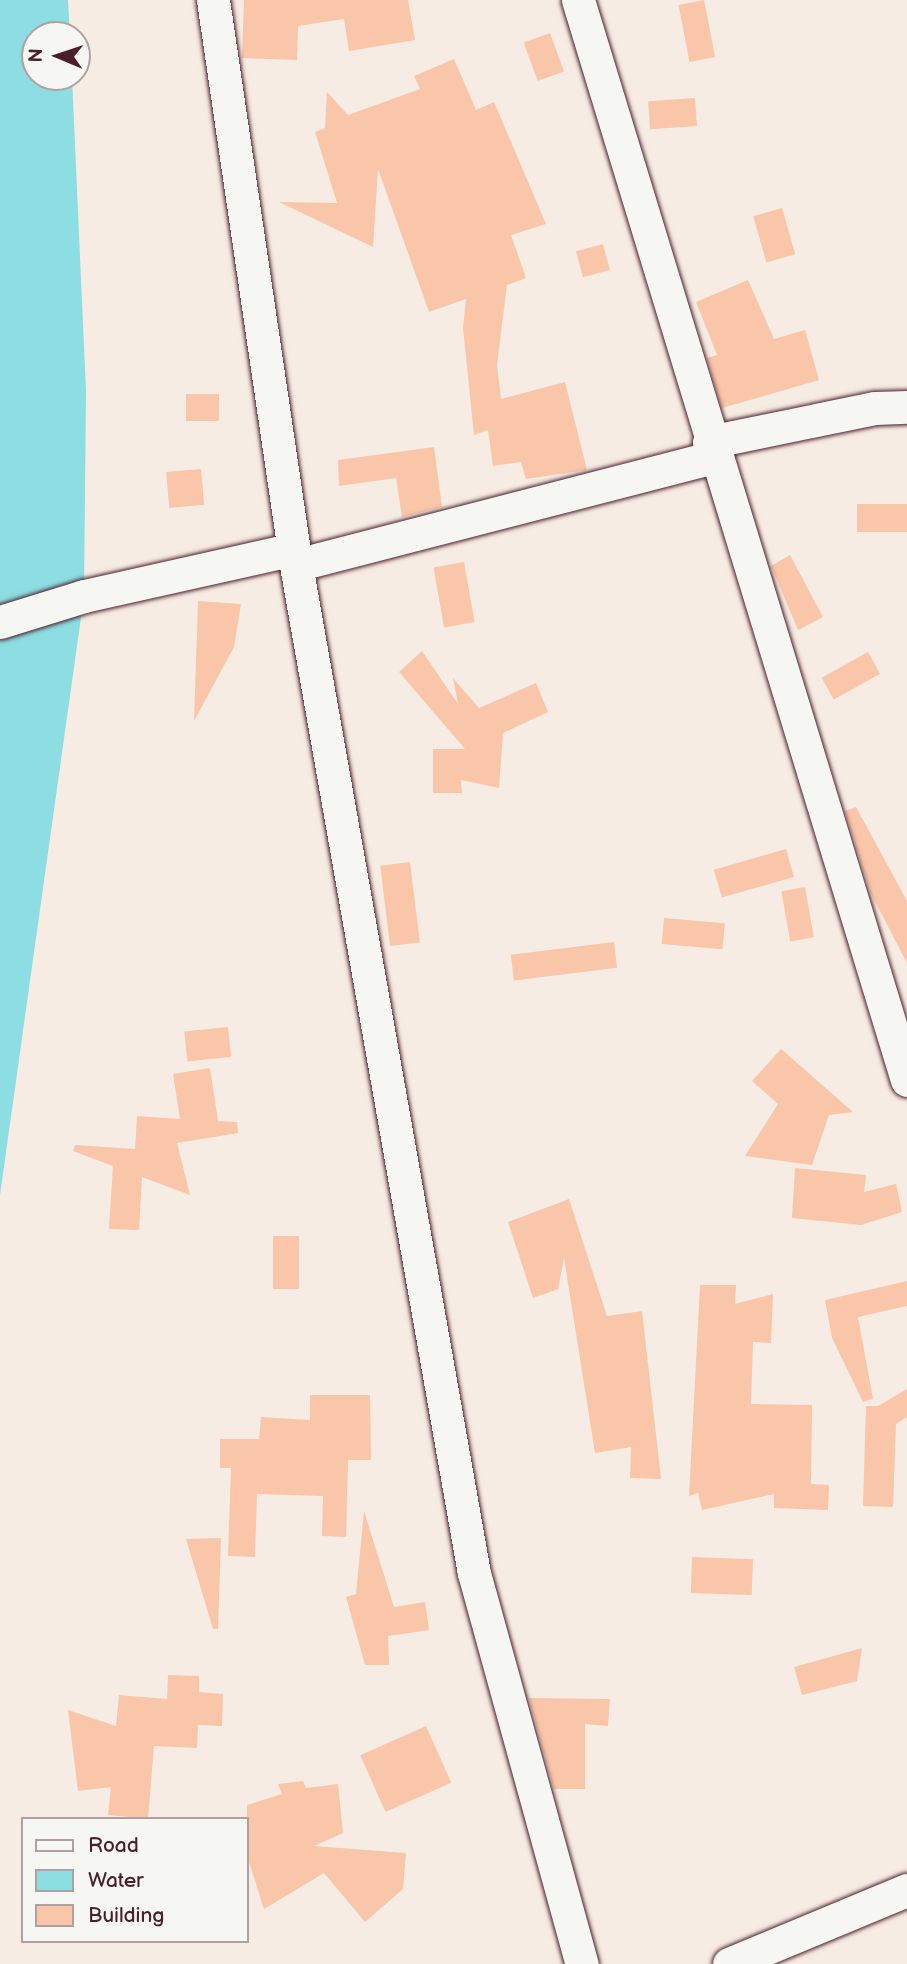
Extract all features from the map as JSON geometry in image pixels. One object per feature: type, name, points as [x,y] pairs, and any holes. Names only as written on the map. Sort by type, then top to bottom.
[{"type":"street","points":[[213,0],[295,557],[474,1573],[582,1964]]},
{"type":"street","points":[[578,0],[712,450],[907,1080]]},
{"type":"street","points":[[0,622],[83,596],[295,557],[875,408],[907,407]]},
{"type":"street","points":[[729,1964],[907,1890]]},
{"type":"water","points":[[0,0],[68,0],[69,21],[21,21],[21,91],[73,91],[86,391],[84,596],[0,1195]]},
{"type":"building","points":[[244,0],[408,0],[415,40],[349,51],[344,19],[298,26],[297,60],[242,58]]},
{"type":"building","points":[[704,0],[715,57],[690,62],[678,5]]},
{"type":"building","points":[[550,33],[564,72],[538,81],[524,43]]},
{"type":"building","points":[[454,59],[476,110],[494,102],[546,224],[511,235],[526,278],[507,285],[497,365],[501,399],[565,382],[587,470],[526,479],[521,462],[493,466],[488,430],[474,435],[463,328],[466,299],[429,312],[378,169],[373,247],[279,202],[337,203],[315,132],[325,128],[327,92],[348,115],[420,89],[414,76]]},
{"type":"building","points":[[695,98],[697,126],[650,129],[648,101]]},
{"type":"building","points":[[782,208],[795,254],[766,262],[753,216]]},
{"type":"building","points":[[603,244],[610,270],[583,277],[576,251]]},
{"type":"building","points":[[748,280],[774,339],[805,330],[819,380],[722,408],[707,358],[717,355],[696,302]]},
{"type":"building","points":[[186,394],[219,394],[219,421],[186,421]]},
{"type":"building","points":[[434,447],[442,507],[402,517],[396,478],[339,486],[338,460]]},
{"type":"building","points":[[201,469],[204,505],[169,508],[166,472]]},
{"type":"building","points":[[857,504],[907,504],[907,532],[857,532]]},
{"type":"building","points":[[790,555],[823,617],[798,630],[771,566]]},
{"type":"building","points":[[464,562],[475,622],[444,627],[433,567]]},
{"type":"building","points":[[198,601],[241,604],[234,647],[194,721]]},
{"type":"building","points":[[422,651],[458,704],[453,678],[479,708],[536,683],[548,712],[503,733],[499,788],[461,780],[462,793],[433,793],[433,749],[465,749],[399,672]]},
{"type":"building","points":[[868,652],[880,674],[834,700],[822,678]]},
{"type":"building","points":[[856,807],[907,901],[907,963],[871,894],[845,811]]},
{"type":"building","points":[[786,849],[794,877],[722,898],[714,870]]},
{"type":"building","points":[[410,862],[420,942],[390,946],[380,866]]},
{"type":"building","points":[[805,887],[814,937],[790,941],[781,891]]},
{"type":"building","points":[[664,918],[725,923],[723,949],[662,944]]},
{"type":"building","points":[[614,942],[617,968],[514,980],[511,955]]},
{"type":"building","points":[[228,1027],[231,1057],[187,1061],[184,1032]]},
{"type":"building","points":[[781,1049],[853,1112],[829,1115],[812,1165],[745,1156],[778,1104],[752,1081]]},
{"type":"building","points":[[210,1068],[218,1121],[237,1122],[238,1133],[177,1143],[190,1195],[142,1177],[139,1230],[109,1229],[113,1166],[73,1151],[75,1145],[135,1149],[137,1116],[180,1119],[173,1074]]},
{"type":"building","points":[[795,1168],[866,1175],[864,1192],[896,1184],[902,1212],[861,1225],[792,1218]]},
{"type":"building","points":[[569,1199],[607,1316],[642,1311],[661,1479],[630,1478],[631,1447],[595,1453],[564,1258],[558,1289],[533,1298],[508,1222]]},
{"type":"building","points":[[273,1236],[299,1236],[299,1289],[273,1289]]},
{"type":"building","points":[[907,1281],[907,1306],[858,1317],[873,1399],[863,1402],[832,1338],[825,1300]]},
{"type":"building","points":[[700,1285],[736,1285],[735,1304],[773,1294],[771,1343],[753,1342],[751,1404],[812,1405],[811,1484],[829,1485],[828,1510],[774,1508],[774,1494],[702,1510],[698,1493],[689,1496]]},
{"type":"building","points":[[907,1389],[907,1417],[896,1424],[893,1507],[863,1506],[866,1406],[878,1406]]},
{"type":"building","points":[[310,1395],[370,1395],[371,1460],[348,1460],[346,1537],[322,1536],[323,1496],[257,1494],[255,1557],[228,1556],[231,1468],[220,1468],[220,1439],[259,1439],[261,1417],[310,1420]]},
{"type":"building","points":[[364,1511],[394,1607],[425,1602],[429,1630],[388,1636],[389,1665],[365,1665],[346,1597],[356,1594]]},
{"type":"building","points":[[221,1538],[218,1629],[213,1629],[186,1539]]},
{"type":"building","points":[[692,1557],[753,1559],[752,1595],[691,1593]]},
{"type":"building","points":[[862,1648],[857,1681],[802,1695],[794,1667]]},
{"type":"building","points":[[168,1675],[199,1676],[199,1692],[223,1694],[222,1726],[198,1725],[197,1748],[154,1746],[148,1817],[108,1815],[111,1787],[78,1791],[68,1710],[116,1726],[119,1695],[167,1699]]},
{"type":"building","points":[[529,1698],[610,1699],[608,1726],[585,1724],[585,1789],[554,1789]]},
{"type":"building","points":[[426,1726],[451,1783],[385,1812],[360,1755]]},
{"type":"building","points":[[303,1781],[306,1788],[338,1784],[343,1833],[314,1846],[406,1853],[403,1889],[365,1922],[324,1873],[264,1909],[248,1859],[247,1805],[282,1794],[278,1784]]}]
